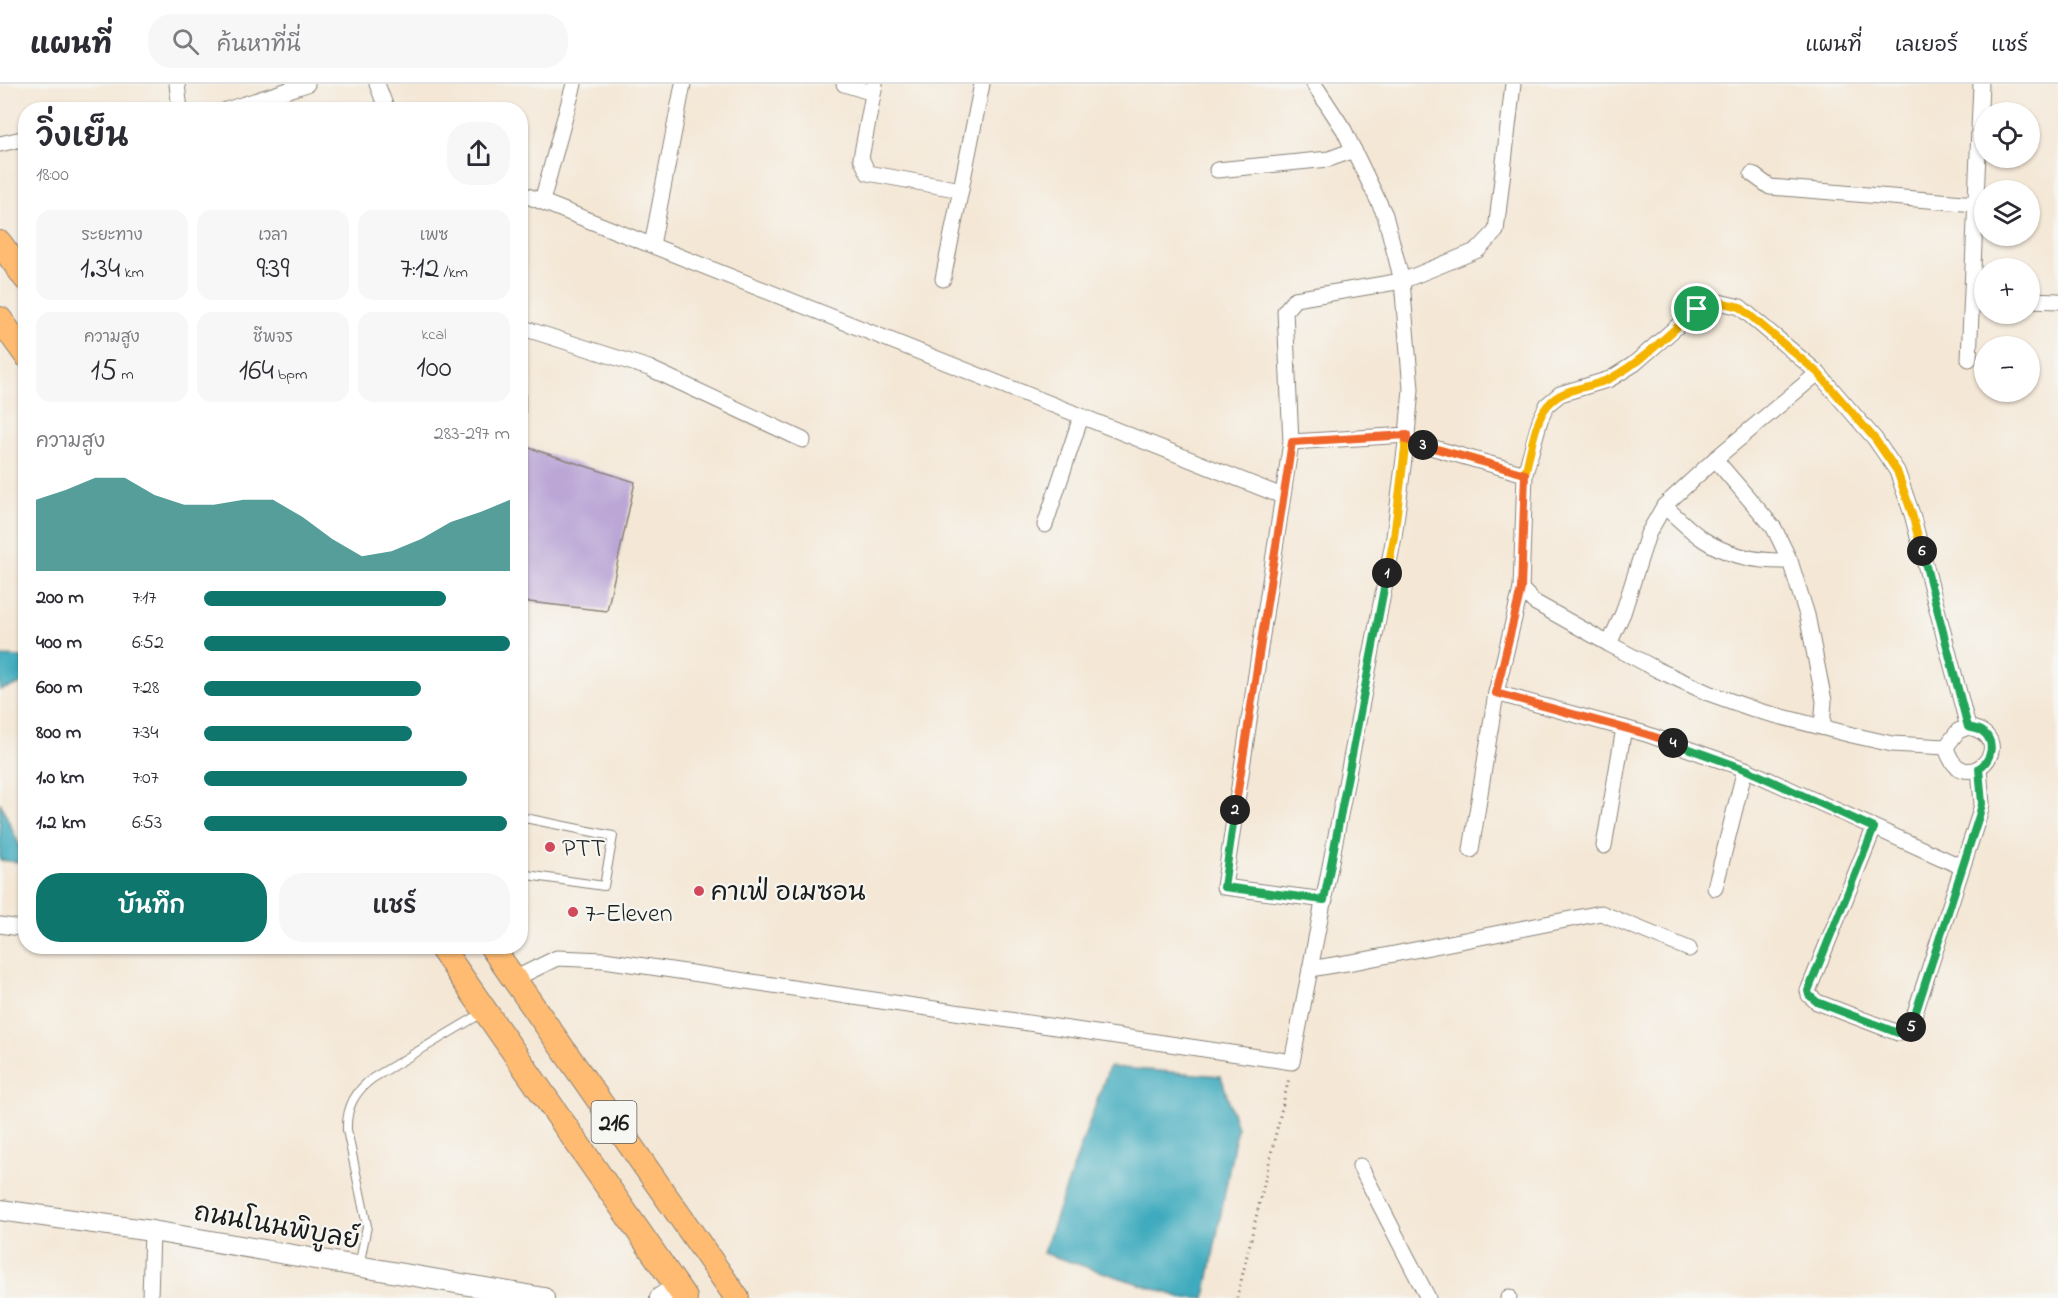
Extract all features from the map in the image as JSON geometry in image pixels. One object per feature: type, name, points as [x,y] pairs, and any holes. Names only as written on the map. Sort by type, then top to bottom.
[{"type":"main road","points":[[0,243],[18,268]]},
{"type":"main road","points":[[0,318],[18,344]]},
{"type":"main road","name":"216","points":[[446,954],[674,1294]]},
{"type":"main road","name":"216","points":[[497,954],[737,1298]]},
{"type":"street","points":[[177,84],[179,102]]},
{"type":"street","points":[[251,102],[307,84]]},
{"type":"street","points":[[377,84],[384,102]]},
{"type":"street","points":[[542,201],[574,84]]},
{"type":"street","points":[[652,245],[683,84]]},
{"type":"street","points":[[844,84],[874,88],[861,158],[868,173],[961,190]]},
{"type":"street","points":[[943,279],[982,84]]},
{"type":"street","points":[[514,979],[556,958],[604,960],[1292,1062],[1318,967],[1324,900],[1394,537],[1411,388],[1402,281],[1385,215],[1344,130],[1314,84]]},
{"type":"street","points":[[1324,900],[1224,887],[1292,442],[1285,311],[1295,299],[1402,281],[1478,250],[1496,231],[1513,84]]},
{"type":"street","points":[[1977,180],[1982,84]]},
{"type":"street","points":[[0,144],[18,140]]},
{"type":"street","points":[[1217,170],[1329,159],[1354,150]]},
{"type":"street","points":[[1752,174],[1770,187],[1974,204]]},
{"type":"street","points":[[528,196],[1282,496]]},
{"type":"street","points":[[1471,850],[1496,693],[1521,589],[1525,474],[1540,420],[1547,405],[1560,394],[1610,379],[1634,364],[1697,309],[1715,301],[1740,307],[1818,373],[1875,439],[1897,471],[1912,514],[1968,727]]},
{"type":"street","points":[[2040,301],[2058,302]]},
{"type":"street","points":[[1969,359],[1974,324]]},
{"type":"street","points":[[528,330],[649,368],[803,440]]},
{"type":"street","points":[[1609,644],[1623,614],[1648,534],[1664,506],[1715,459],[1818,373]]},
{"type":"street","points":[[1045,525],[1081,417]]},
{"type":"street","points":[[1292,442],[1407,438],[1525,474]]},
{"type":"street","points":[[1715,459],[1774,528],[1790,561],[1807,615],[1824,701],[1822,727]]},
{"type":"street","points":[[1664,506],[1703,540],[1737,556],[1766,562],[1790,561]]},
{"type":"street","points":[[1521,589],[1534,602],[1609,644],[1708,693],[1760,711],[1893,744],[1946,747]]},
{"type":"street","points":[[1496,693],[1646,734],[1745,769],[1962,867]]},
{"type":"street","points":[[1968,727],[1982,731],[1990,741],[1991,753],[1986,764],[1975,770],[1963,770],[1948,757],[1946,747],[1958,730],[1968,727]]},
{"type":"street","points":[[1604,846],[1624,728]]},
{"type":"street","points":[[1874,828],[1808,991],[1817,1002],[1898,1033],[1908,1031],[1911,1025],[1982,804],[1979,768]]},
{"type":"street","points":[[1715,888],[1745,769]]},
{"type":"street","points":[[1318,967],[1601,913],[1689,949]]},
{"type":"street","points":[[0,925],[18,928]]},
{"type":"street","points":[[1360,1166],[1428,1298]]},
{"type":"street","name":"ถนนโนนพิบูลย์","points":[[0,1210],[152,1231],[544,1298]]},
{"type":"street","points":[[150,1298],[152,1231]]},
{"type":"lane","points":[[528,819],[613,836],[604,886],[528,874]]},
{"type":"lane","points":[[359,1266],[367,1226],[347,1130],[346,1118],[349,1107],[363,1086],[485,1011]]},
{"type":"path","points":[[1238,1298],[1292,1062]]},
{"type":"water","points":[[0,656],[18,657],[18,685],[0,690]]},
{"type":"water","points":[[0,802],[18,842],[18,862],[0,860]]},
{"type":"water","points":[[1109,1067],[1221,1076],[1237,1128],[1205,1298],[1183,1298],[1043,1253]]},
{"type":"building","points":[[528,448],[635,482],[607,611],[528,602]]},
{"type":"place","name":"PTT","points":[[550,847]]},
{"type":"place","name":"คาเฟ่ อเมซอน","points":[[699,891]]},
{"type":"place","name":"7-Eleven","points":[[573,912]]},
{"type":"route","points":[[1697,309],[1634,364],[1610,379],[1560,394],[1547,405],[1540,420],[1525,474],[1406,440],[1394,537],[1324,900],[1224,887],[1292,442],[1407,435],[1406,440],[1481,462],[1525,474],[1521,589],[1496,693],[1646,734],[1745,769],[1874,828],[1808,991],[1812,999],[1817,1002],[1898,1033],[1904,1033],[1911,1025],[1979,816],[1982,804],[1979,768],[1986,764],[1991,753],[1990,741],[1982,731],[1968,727],[1912,514],[1897,471],[1875,439],[1818,373],[1740,307],[1715,301],[1697,309]]}]
